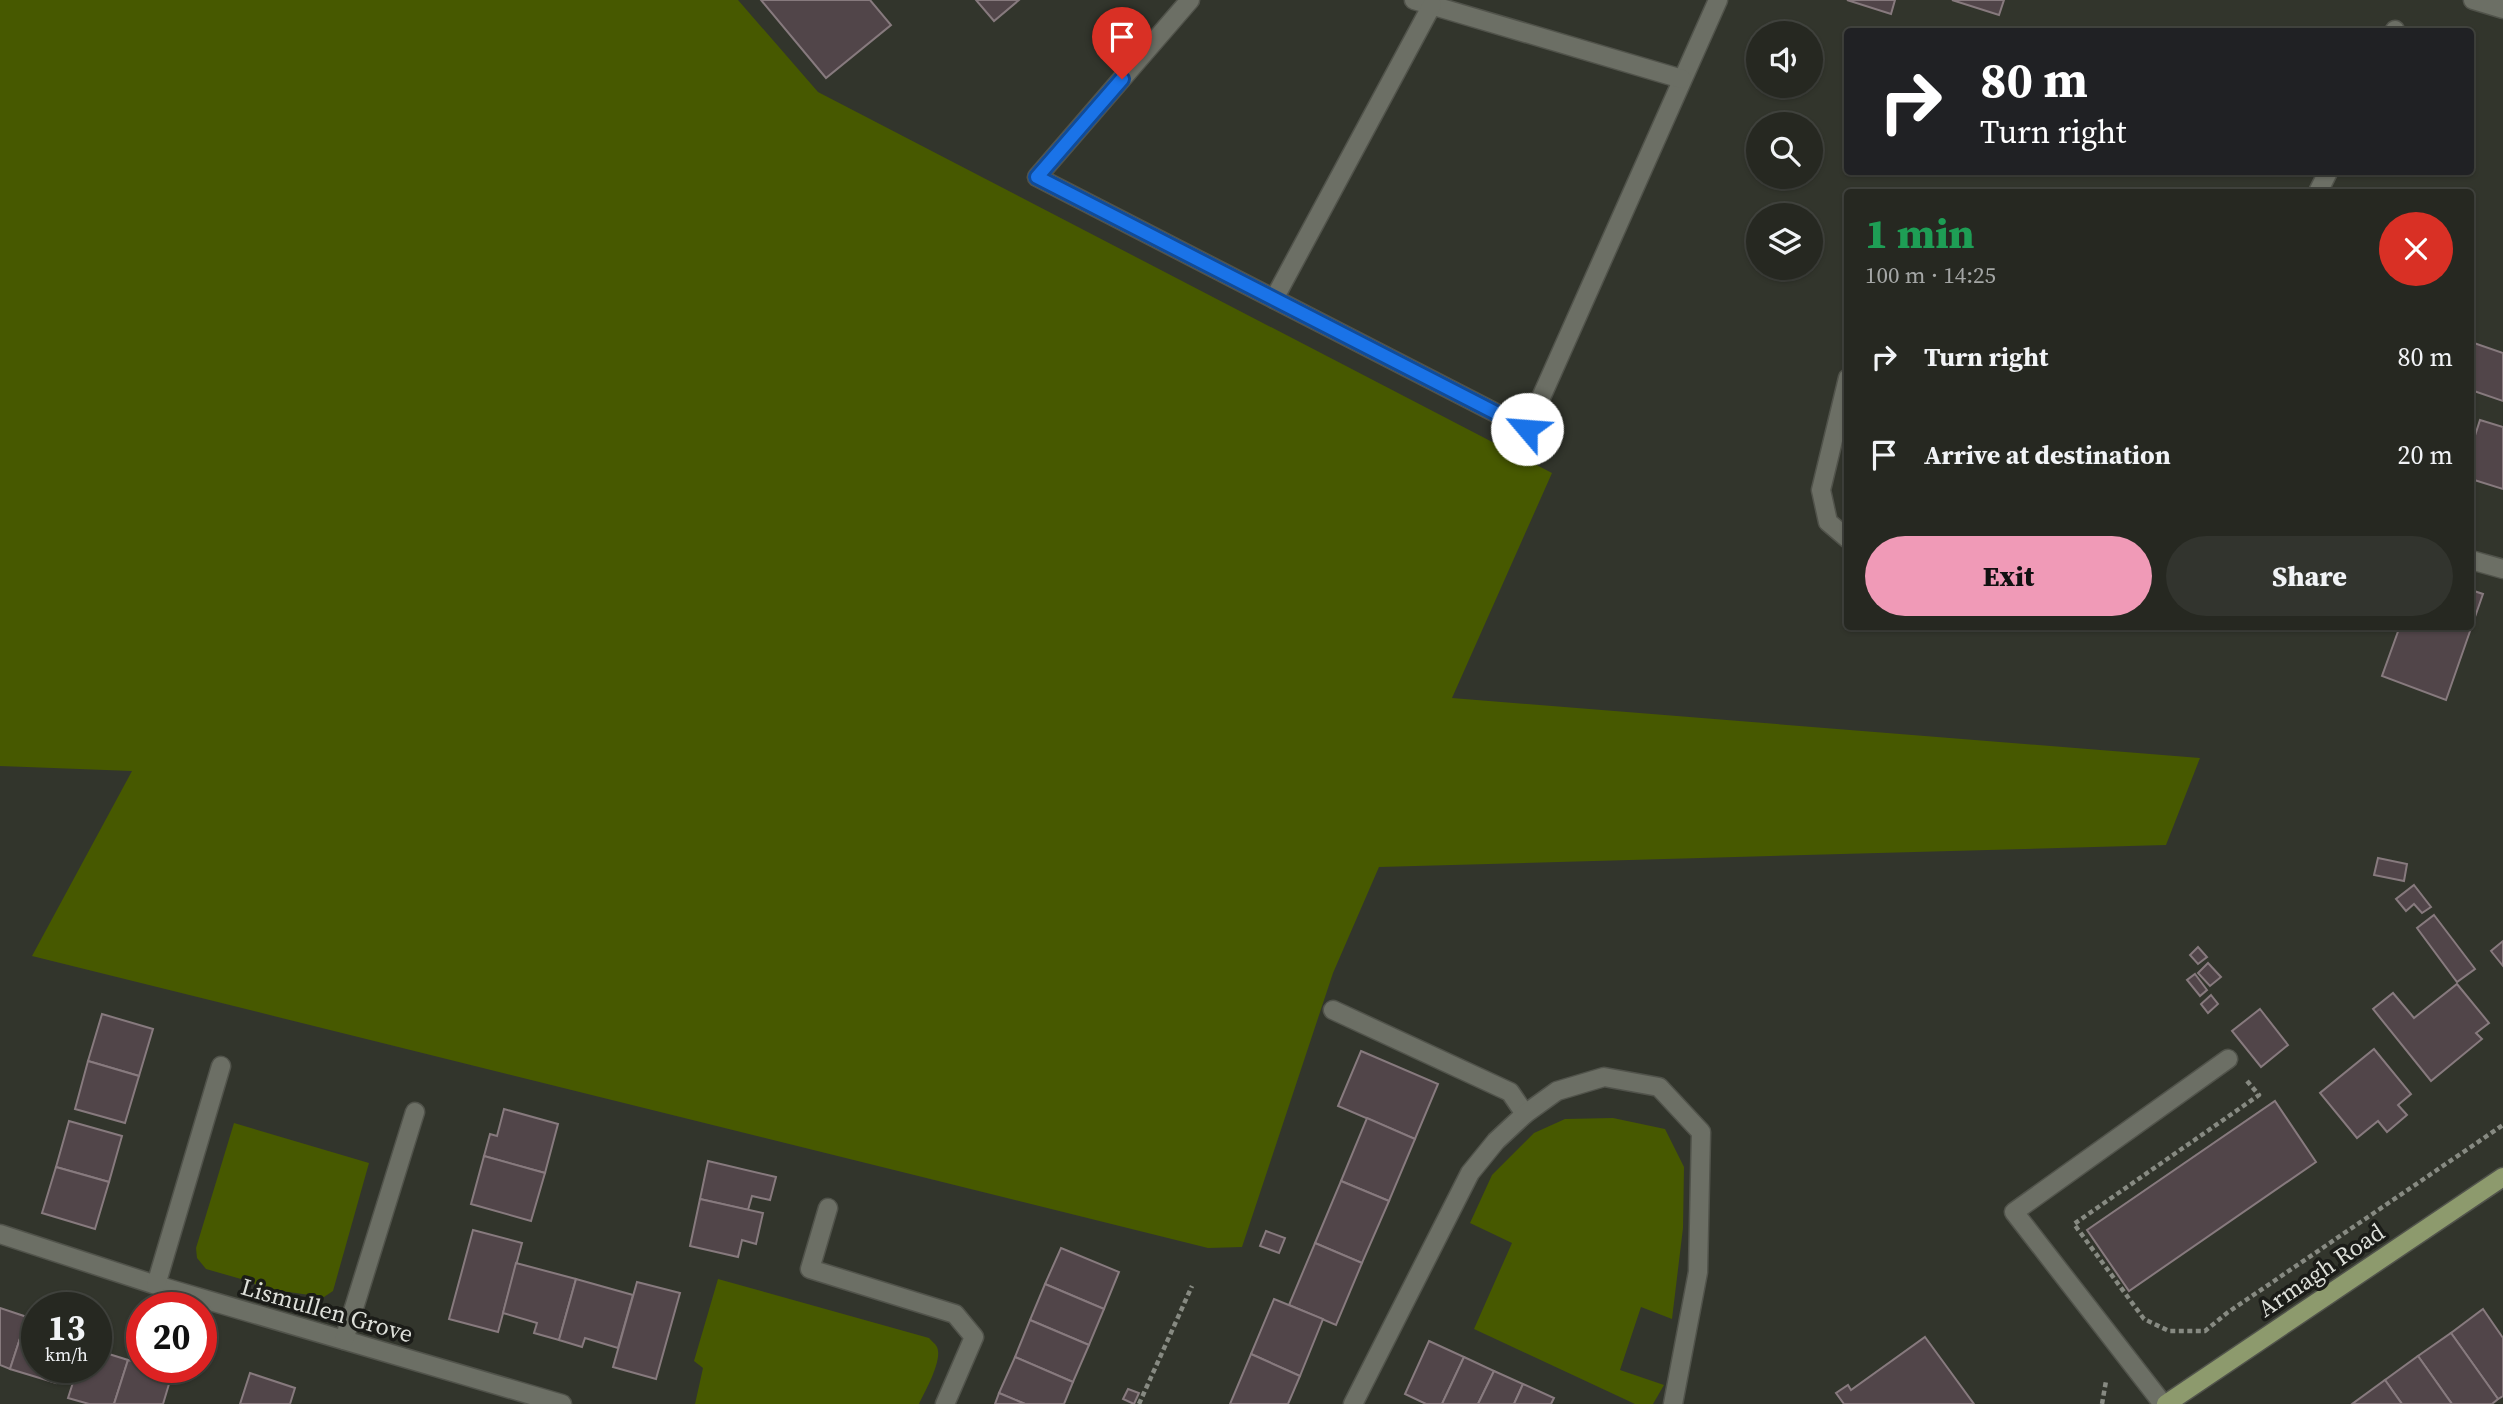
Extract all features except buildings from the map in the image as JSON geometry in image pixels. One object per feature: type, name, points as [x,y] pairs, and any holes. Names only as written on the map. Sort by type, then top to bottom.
[{"type":"main road","name":"Armagh Road","points":[[2164,1404],[2503,1177]]},
{"type":"street","points":[[1190,0],[1037,177],[1527,429],[1718,0]]},
{"type":"street","points":[[2473,0],[2503,9]]},
{"type":"street","points":[[1274,299],[1423,3],[1682,79]]},
{"type":"street","points":[[1844,413],[1842,431],[1821,490],[1828,522],[1844,536]]},
{"type":"street","points":[[2474,561],[2503,569]]},
{"type":"street","points":[[1333,1010],[1510,1092],[1525,1114]]},
{"type":"street","points":[[2164,1404],[2014,1212],[2228,1059]]},
{"type":"street","points":[[156,1285],[221,1066]]},
{"type":"street","points":[[1353,1404],[1471,1173],[1496,1141],[1525,1114],[1557,1091],[1604,1077],[1659,1087],[1701,1132],[1698,1272],[1673,1404]]},
{"type":"street","points":[[344,1340],[415,1112]]},
{"type":"street","points":[[828,1208],[810,1269],[955,1314],[974,1337],[944,1404]]},
{"type":"street","name":"Lismullen Grove","points":[[0,1234],[156,1285],[562,1404]]},
{"type":"path","points":[[2228,1059],[2259,1095],[2074,1224],[2144,1320],[2169,1331],[2205,1331],[2227,1313],[2503,1125]]},
{"type":"path","points":[[1139,1404],[1192,1286]]},
{"type":"path","points":[[2102,1404],[2106,1379]]},
{"type":"green space","points":[[0,0],[738,0],[818,92],[1552,473],[1452,698],[2200,758],[2166,845],[1379,867],[1333,973],[1242,1247],[1208,1248],[32,956],[132,771],[0,766]]},
{"type":"green space","points":[[1613,1118],[1665,1129],[1684,1167],[1683,1228],[1672,1319],[1641,1307],[1620,1370],[1664,1385],[1653,1404],[1635,1404],[1474,1329],[1512,1243],[1470,1223],[1492,1175],[1534,1133],[1565,1119]]},
{"type":"green space","points":[[234,1123],[369,1163],[333,1291],[324,1297],[267,1289],[206,1269],[197,1258],[196,1248]]},
{"type":"green space","points":[[718,1279],[929,1338],[937,1347],[938,1360],[919,1404],[695,1404],[703,1368],[694,1361]]},
{"type":"route","points":[[1122,79],[1037,177],[1527,429]]}]
